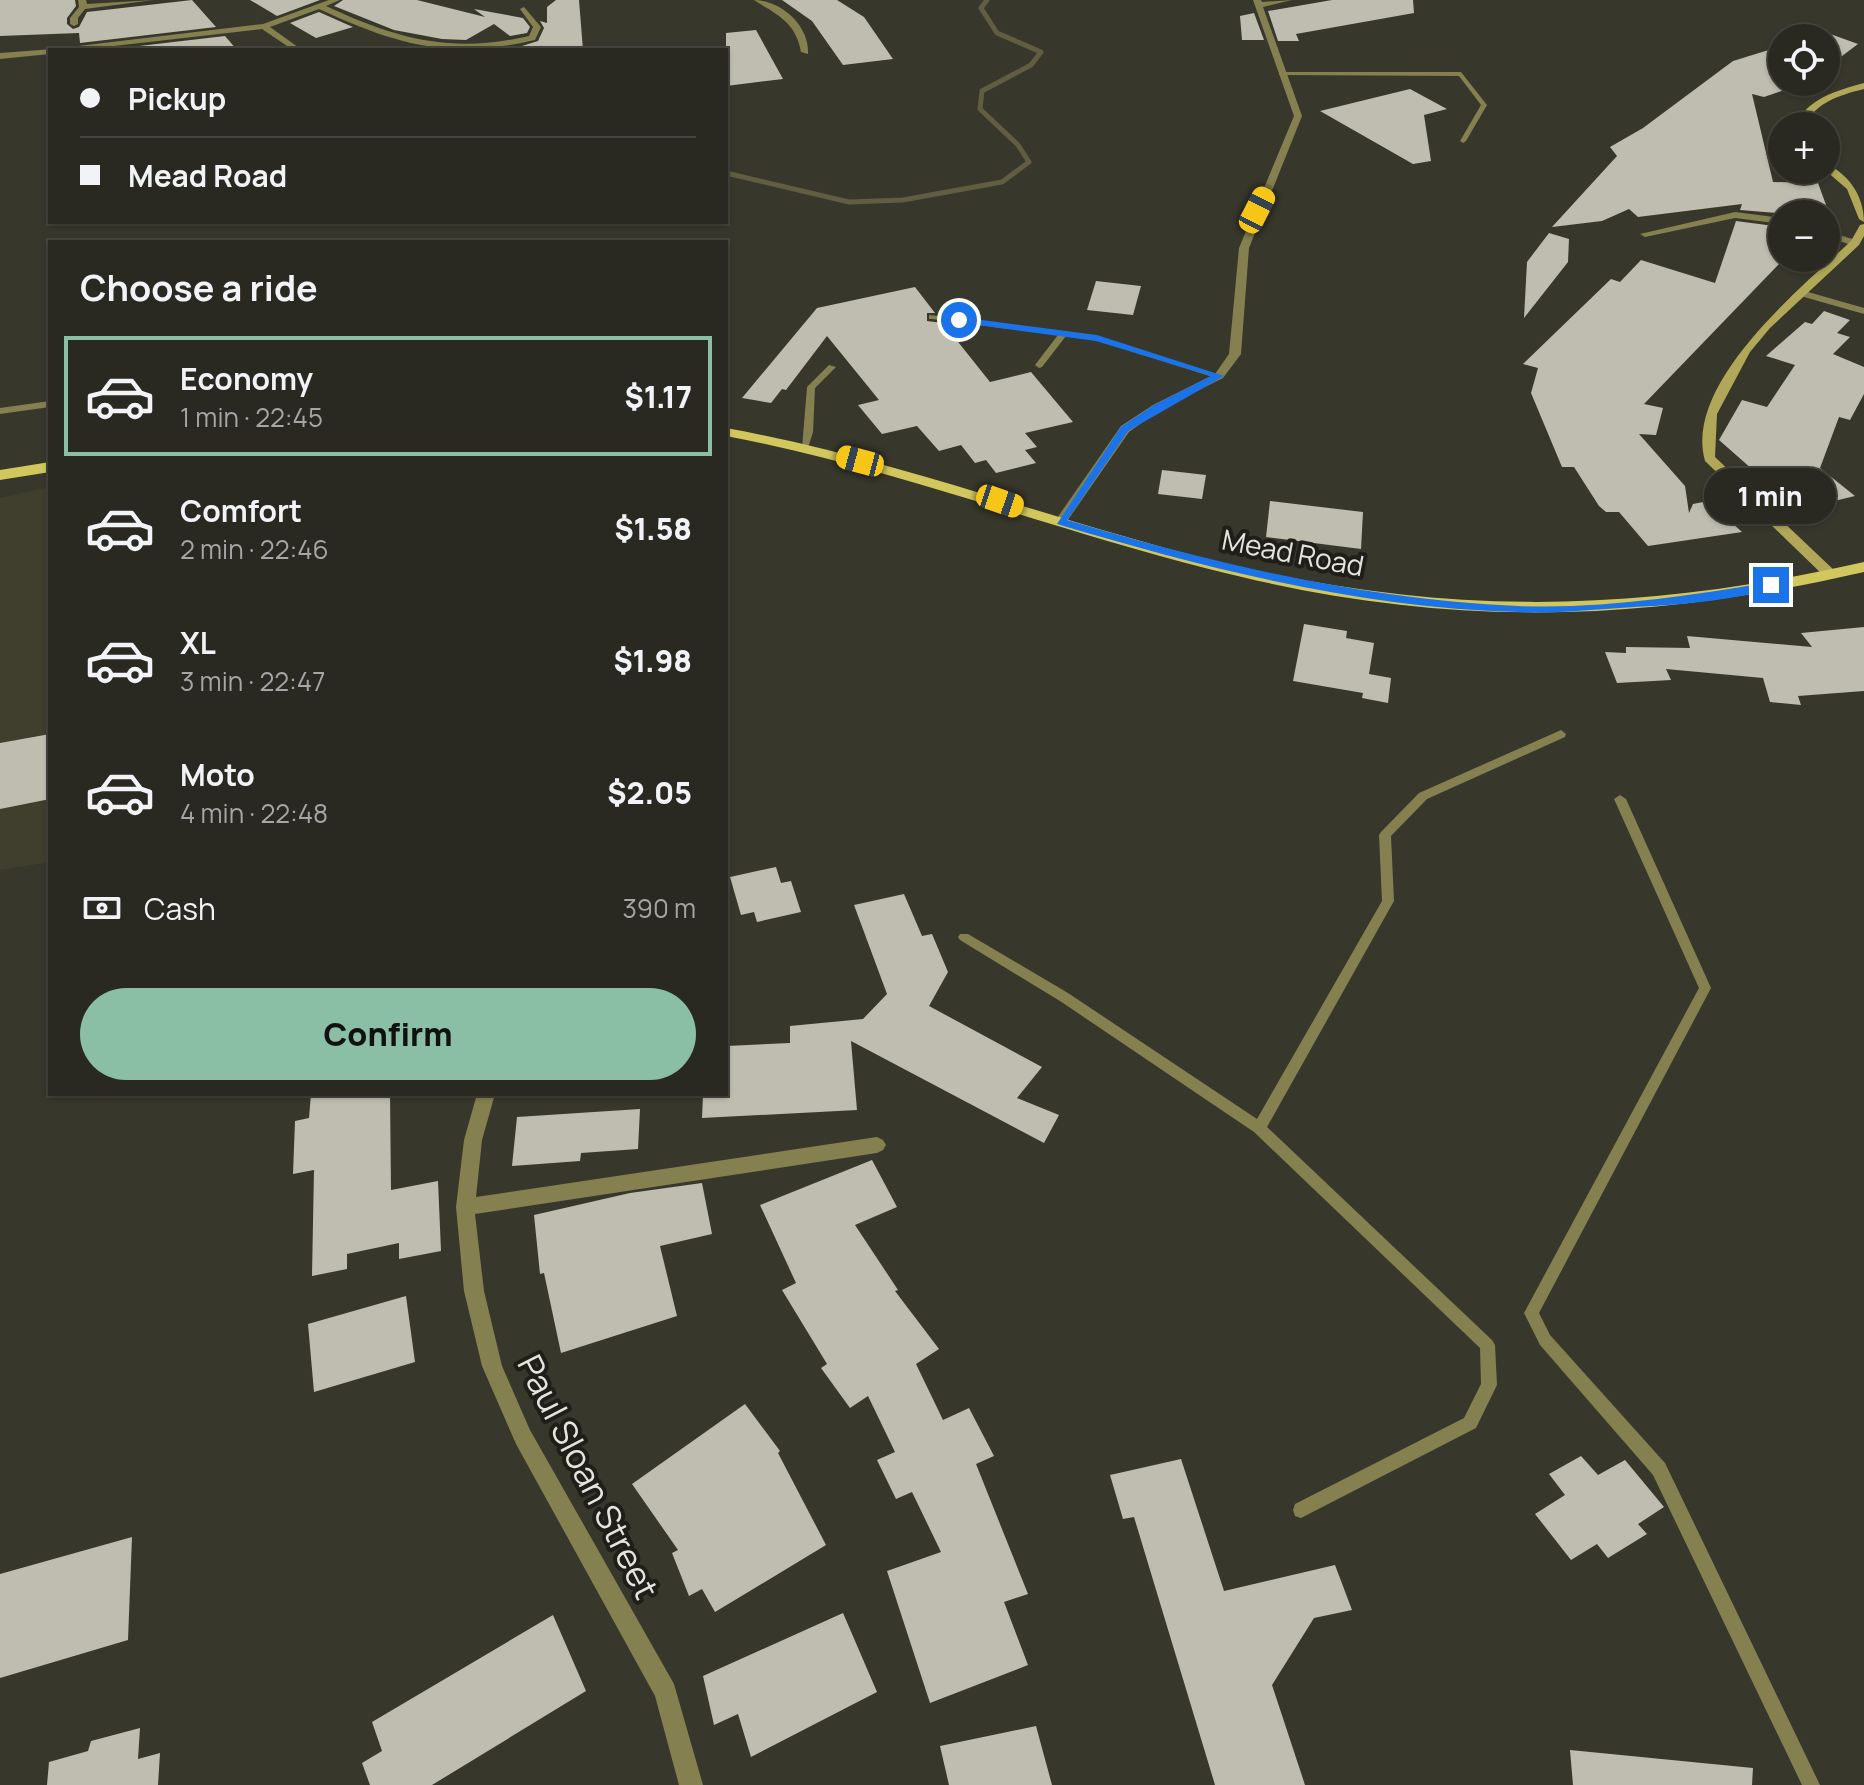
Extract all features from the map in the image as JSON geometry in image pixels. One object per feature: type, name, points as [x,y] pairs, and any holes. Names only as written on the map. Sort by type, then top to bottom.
[{"type":"main road","points":[[1807,112],[1838,93],[1864,86]]},
{"type":"main road","points":[[1840,178],[1851,188],[1864,219]]},
{"type":"main road","points":[[1831,575],[1709,458],[1711,414],[1745,351],[1855,243],[1864,227]]},
{"type":"main road","name":"Mead Road","points":[[728,432],[805,446],[970,490],[1172,555],[1306,586],[1420,601],[1520,609],[1681,601],[1864,567]]},
{"type":"main road","points":[[0,475],[48,467]]},
{"type":"street","points":[[74,24],[82,4],[149,0]]},
{"type":"street","points":[[74,48],[264,26],[336,0]]},
{"type":"street","points":[[758,0],[791,18],[804,36],[805,52]]},
{"type":"street","points":[[1061,521],[1125,429],[1157,407],[1219,376],[1235,354],[1244,248],[1298,116],[1275,59],[1258,2],[1288,0]]},
{"type":"street","points":[[321,7],[363,27],[422,47],[438,48]]},
{"type":"street","points":[[480,48],[532,38],[537,27],[524,9]]},
{"type":"street","points":[[264,26],[295,48]]},
{"type":"street","points":[[0,56],[48,51]]},
{"type":"street","points":[[1645,234],[1735,215],[1768,219]]},
{"type":"street","points":[[1840,238],[1855,243]]},
{"type":"street","points":[[1801,293],[1864,311]]},
{"type":"street","name":"Paul Sloan Street","points":[[485,1096],[473,1140],[465,1207],[474,1291],[492,1366],[523,1437],[666,1692],[691,1785]]},
{"type":"street","points":[[465,1207],[877,1145]]},
{"type":"lane","points":[[1281,74],[1461,74],[1484,105],[1463,141]]},
{"type":"lane","points":[[932,317],[1097,338],[1219,376]]},
{"type":"lane","points":[[1039,365],[1064,333]]},
{"type":"lane","points":[[805,446],[811,433],[808,406],[811,387],[832,367]]},
{"type":"lane","points":[[0,411],[48,404]]},
{"type":"lane","points":[[1259,1128],[1388,901],[1385,835],[1423,796],[1561,734]]},
{"type":"lane","points":[[1620,799],[1705,988],[1531,1313],[1545,1340],[1659,1469],[1811,1785]]},
{"type":"lane","points":[[964,937],[1077,1005],[1259,1128],[1487,1345],[1489,1385],[1470,1423],[1301,1510]]},
{"type":"shaded area","points":[[48,487],[48,862],[0,870],[0,498]]},
{"type":"building","points":[[0,0],[75,0],[76,6],[67,18],[67,24],[73,29],[79,27],[87,12],[192,0],[216,27],[80,43],[79,33],[0,36]]},
{"type":"building","points":[[250,0],[320,0],[277,16]]},
{"type":"building","points":[[343,0],[417,0],[485,17],[474,9],[523,18],[530,27],[527,33],[510,36],[494,24],[466,40],[442,39],[394,30],[334,6]]},
{"type":"building","points":[[556,0],[579,0],[583,48],[522,46],[538,41],[544,28],[540,21],[547,23],[547,7]]},
{"type":"building","points":[[782,0],[837,0],[864,17],[893,59],[843,65],[812,21]]},
{"type":"building","points":[[1332,0],[1413,0],[1414,13],[1296,34],[1299,41],[1278,41],[1268,11]]},
{"type":"building","points":[[319,12],[353,27],[316,38],[290,23]]},
{"type":"building","points":[[1254,13],[1264,40],[1242,40],[1240,16]]},
{"type":"building","points":[[756,30],[783,79],[728,86],[726,33]]},
{"type":"building","points":[[225,36],[235,48],[122,48]]},
{"type":"building","points":[[1840,38],[1858,44],[1840,58]]},
{"type":"building","points":[[1768,50],[1768,96],[1752,94],[1768,161],[1768,184],[1818,184],[1824,200],[1768,200],[1768,212],[1740,210],[1742,204],[1638,217],[1629,209],[1602,221],[1552,227],[1617,156],[1610,147],[1643,128],[1733,61]]},
{"type":"building","points":[[1410,89],[1447,109],[1424,115],[1431,161],[1413,164],[1320,111]]},
{"type":"building","points":[[1736,221],[1768,225],[1768,272],[1771,272],[1644,404],[1663,408],[1656,435],[1639,434],[1685,486],[1689,513],[1693,504],[1708,501],[1742,532],[1648,546],[1619,512],[1606,512],[1599,506],[1574,467],[1562,467],[1531,393],[1538,368],[1523,364],[1611,279],[1620,282],[1641,260],[1715,283]]},
{"type":"building","points":[[1549,233],[1569,239],[1568,262],[1524,318],[1527,262]]},
{"type":"building","points":[[1096,281],[1141,286],[1133,315],[1087,310]]},
{"type":"building","points":[[915,287],[935,313],[927,313],[927,321],[943,323],[990,382],[1031,372],[1073,422],[1025,433],[1037,447],[1025,450],[1036,463],[996,473],[986,460],[975,463],[961,445],[939,451],[917,426],[882,434],[858,405],[879,400],[827,336],[786,390],[782,389],[771,403],[742,398],[817,308]]},
{"type":"building","points":[[1824,311],[1850,320],[1837,333],[1850,337],[1833,354],[1864,367],[1864,394],[1850,420],[1839,417],[1820,468],[1855,496],[1805,508],[1775,483],[1769,484],[1719,440],[1742,400],[1767,407],[1795,365],[1766,356],[1805,322],[1812,324]]},
{"type":"building","points":[[1162,470],[1206,475],[1202,499],[1158,494]]},
{"type":"building","points":[[1270,501],[1363,512],[1361,549],[1266,537]]},
{"type":"building","points":[[1304,624],[1347,631],[1346,638],[1374,643],[1369,674],[1391,678],[1388,703],[1362,698],[1363,693],[1293,681]]},
{"type":"building","points":[[1864,627],[1864,691],[1798,696],[1801,705],[1770,702],[1763,678],[1666,669],[1671,680],[1617,683],[1605,652],[1626,653],[1626,647],[1690,648],[1687,636],[1812,647],[1801,633]]},
{"type":"building","points":[[48,734],[48,799],[0,809],[0,743]]},
{"type":"building","points":[[776,867],[781,883],[791,881],[801,912],[757,922],[754,912],[741,915],[730,877]]},
{"type":"building","points":[[904,894],[922,936],[932,934],[948,972],[929,1006],[1042,1067],[1017,1098],[1059,1115],[1044,1143],[851,1041],[857,1110],[702,1118],[703,1096],[728,1096],[728,1046],[790,1043],[790,1026],[863,1019],[887,994],[854,905]]},
{"type":"building","points":[[311,1096],[390,1096],[391,1190],[438,1181],[441,1251],[399,1259],[399,1243],[347,1254],[347,1269],[312,1276],[314,1170],[293,1174],[295,1121],[309,1118]]},
{"type":"building","points":[[640,1109],[638,1149],[581,1153],[580,1161],[512,1166],[517,1117]]},
{"type":"building","points":[[872,1160],[897,1207],[855,1225],[898,1290],[895,1291],[939,1349],[916,1364],[943,1420],[969,1408],[994,1456],[976,1464],[1028,1594],[1004,1602],[1028,1665],[930,1703],[887,1571],[941,1552],[912,1492],[896,1499],[877,1460],[895,1452],[868,1396],[850,1408],[821,1368],[827,1364],[782,1290],[796,1283],[760,1205]]},
{"type":"building","points":[[702,1183],[712,1234],[660,1246],[677,1316],[561,1353],[544,1273],[540,1274],[534,1215],[630,1193]]},
{"type":"building","points":[[406,1296],[415,1362],[314,1392],[308,1324]]},
{"type":"building","points":[[745,1404],[780,1451],[778,1453],[826,1545],[715,1612],[702,1589],[689,1596],[672,1553],[678,1550],[632,1484]]},
{"type":"building","points":[[1581,1456],[1598,1475],[1625,1460],[1664,1507],[1638,1524],[1647,1534],[1608,1558],[1597,1544],[1571,1560],[1535,1514],[1565,1495],[1549,1474]]},
{"type":"building","points":[[1181,1459],[1224,1591],[1335,1565],[1352,1610],[1314,1618],[1272,1685],[1305,1785],[1215,1785],[1134,1517],[1123,1519],[1110,1475]]},
{"type":"building","points":[[132,1537],[128,1640],[0,1678],[0,1574]]},
{"type":"building","points":[[843,1613],[877,1692],[751,1757],[738,1714],[714,1725],[703,1676]]},
{"type":"building","points":[[553,1615],[586,1691],[432,1785],[370,1785],[362,1763],[382,1751],[372,1722]]},
{"type":"building","points":[[1036,1726],[1052,1785],[949,1785],[940,1746]]},
{"type":"building","points":[[140,1728],[138,1759],[160,1753],[158,1785],[47,1785],[49,1762],[88,1751],[91,1741]]},
{"type":"building","points":[[1570,1750],[1753,1768],[1752,1785],[1573,1785]]},
{"type":"waterway","points":[[728,173],[849,202],[903,200],[1002,182],[1029,162],[1018,145],[980,109],[982,91],[1031,65],[1041,52],[997,33],[981,8],[987,0]]},
{"type":"route","points":[[959,320],[1097,338],[1219,376],[1157,407],[1125,429],[1061,521],[1172,555],[1306,586],[1420,601],[1520,609],[1681,601],[1771,585]]}]
